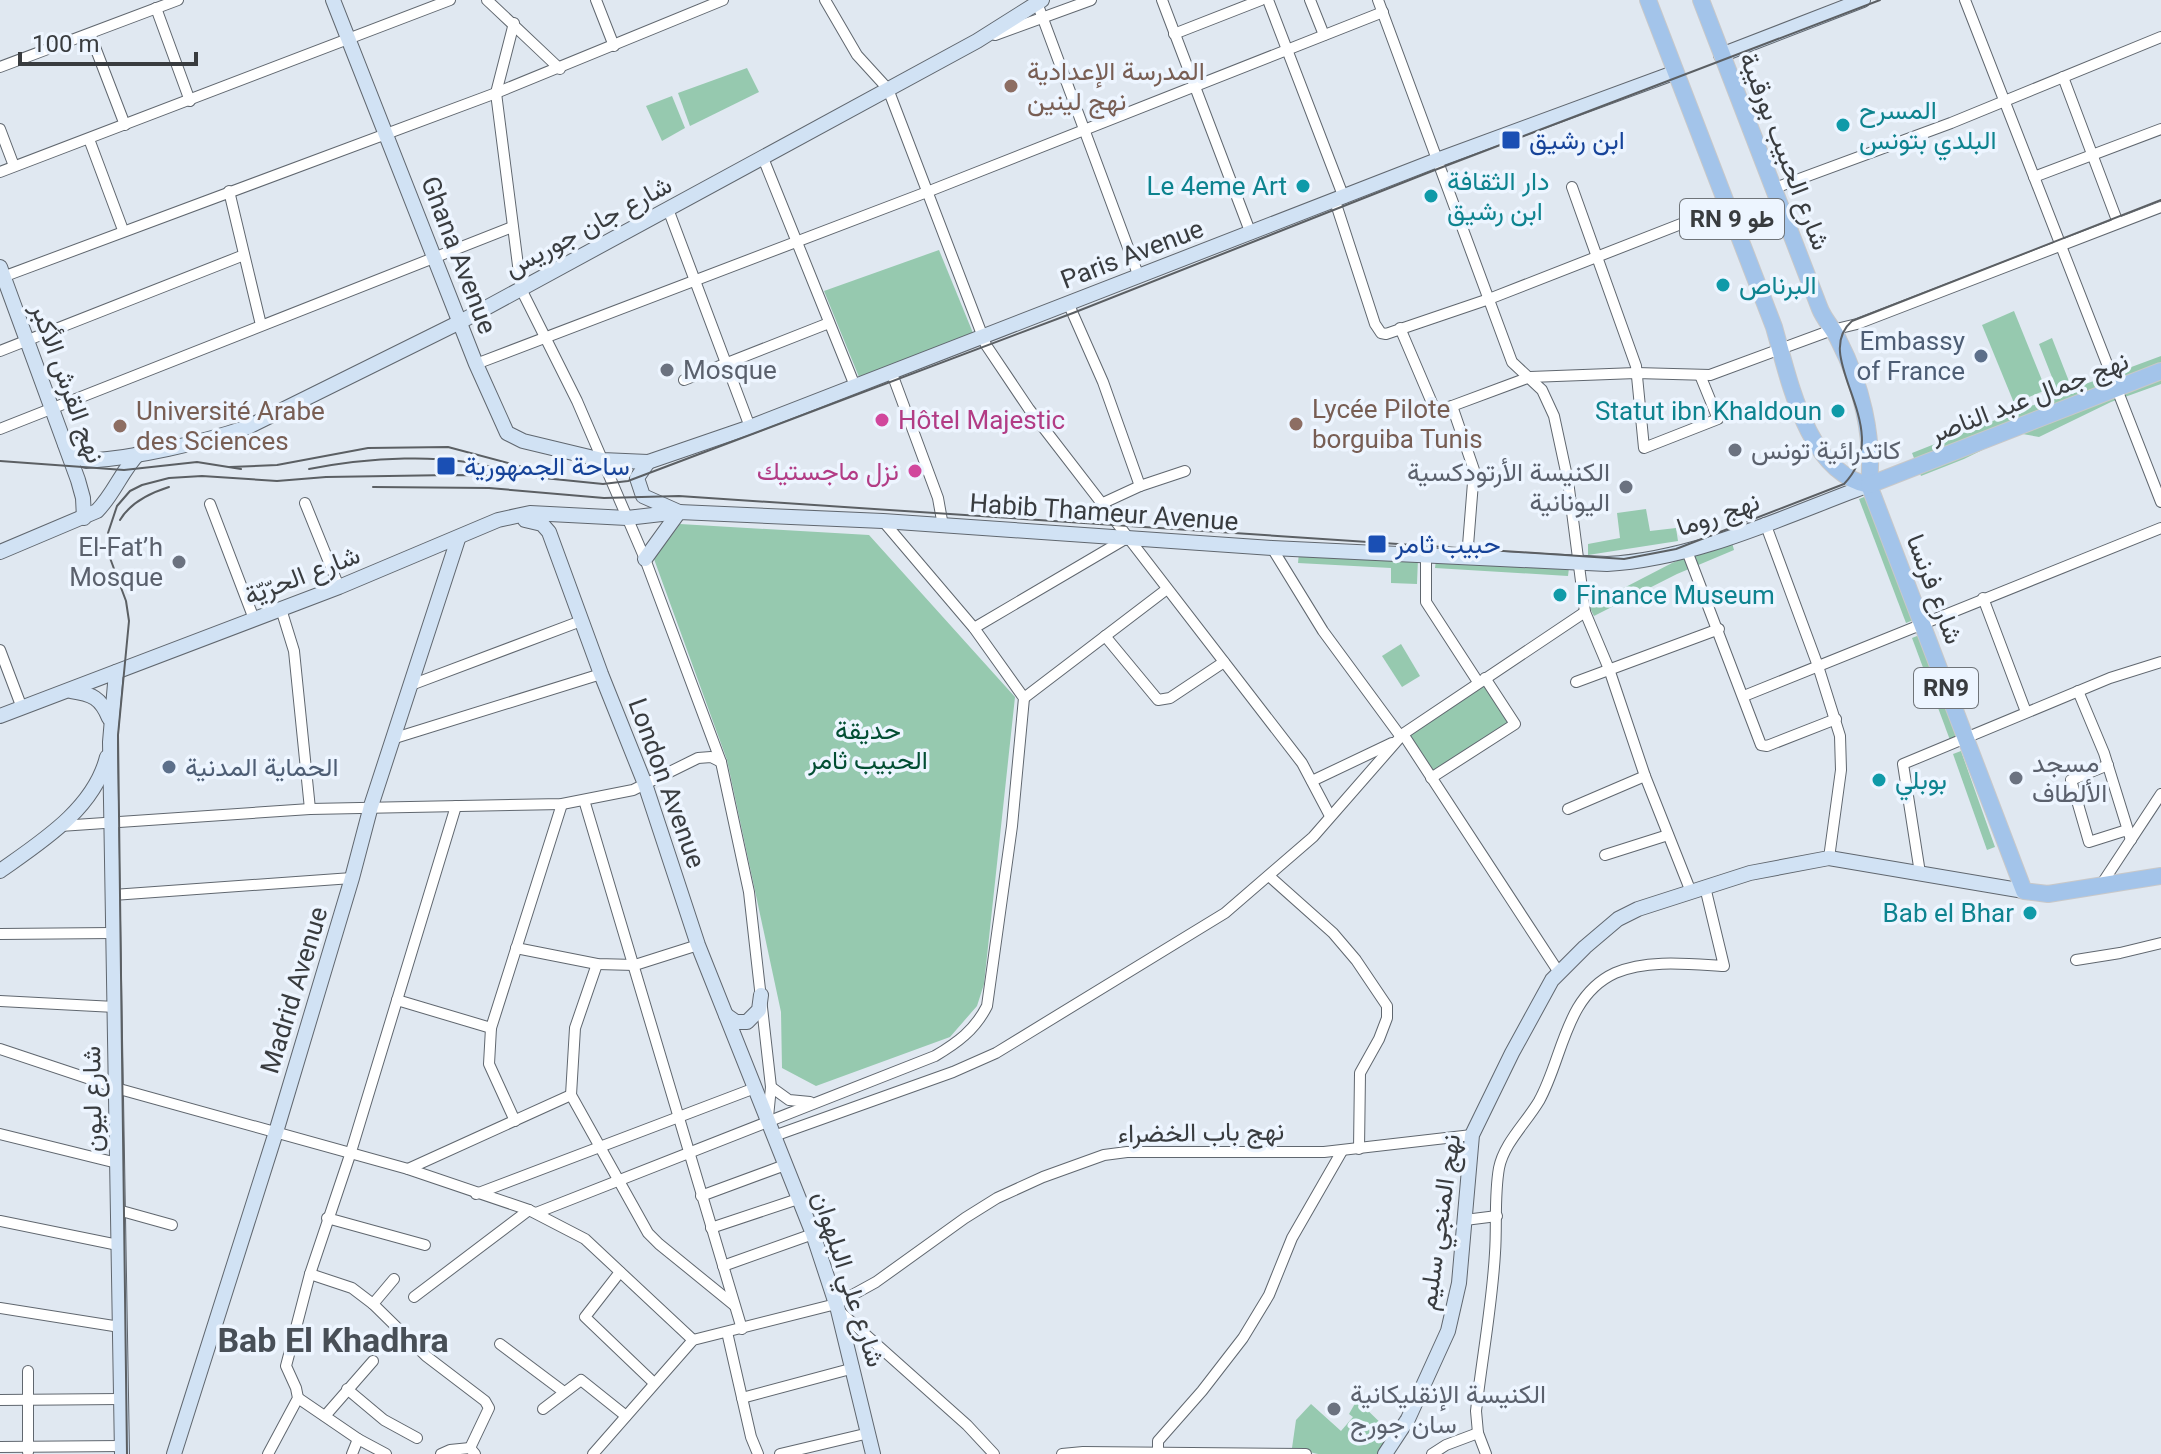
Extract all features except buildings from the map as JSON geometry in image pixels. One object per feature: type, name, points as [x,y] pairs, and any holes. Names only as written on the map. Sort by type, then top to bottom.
[{"type":"main road","name":"Ghana Avenue","points":[[333,0],[476,364],[507,433],[513,438],[602,460]]},
{"type":"main road","name":"RN 9 طو","points":[[1648,0],[1817,448],[1849,479],[1869,485]]},
{"type":"main road","name":"شارع الحبيب بورقيبة","points":[[1701,0],[1820,309],[1839,328],[1839,339],[1864,410],[1870,447],[1869,485]]},
{"type":"main road","name":"شارع جان جوريس","points":[[65,444],[86,461],[112,460],[213,439],[248,427],[460,322],[977,41],[1038,1]]},
{"type":"main road","points":[[1721,55],[1854,2]]},
{"type":"main road","name":"Paris Avenue","points":[[602,460],[648,462],[750,427],[1437,160],[1676,72]]},
{"type":"main road","name":"نهج القرش الأكبر","points":[[1,274],[65,444],[86,517]]},
{"type":"main road","name":"نهج جمال عبد الناصر","points":[[1869,485],[2161,371]]},
{"type":"main road","points":[[0,552],[86,517],[107,501],[124,470],[139,453]]},
{"type":"main road","points":[[645,559],[679,512],[643,496],[637,478],[648,462]]},
{"type":"main road","name":"نهج روما","points":[[1578,563],[1636,563],[1687,551],[1869,485]]},
{"type":"main road","name":"شارع فرنسا","points":[[1869,485],[2024,891]]},
{"type":"main road","name":"Habib Thameur Avenue","points":[[627,518],[679,512],[883,521],[1272,548],[1578,563]]},
{"type":"main road","name":"شارع الحرّيّة","points":[[0,716],[339,587],[498,520],[530,513],[627,518]]},
{"type":"main road","name":"London Avenue","points":[[477,530],[530,520],[542,524],[549,532],[645,784],[698,945],[771,1130]]},
{"type":"main road","name":"Madrid Avenue","points":[[174,1454],[276,1132],[371,806],[458,539]]},
{"type":"main road","points":[[0,871],[81,805],[99,779],[110,742],[116,672]]},
{"type":"main road","points":[[67,691],[100,699],[111,724]]},
{"type":"main road","name":"شارع ليون","points":[[110,742],[122,1450]]},
{"type":"main road","name":"نهج المنجي سليم","points":[[1385,1454],[1408,1419],[1448,1331],[1459,1283],[1472,1135],[1512,1053],[1558,971],[1618,919],[1638,909],[1782,865],[1829,858],[2024,891]]},
{"type":"main road","points":[[2024,891],[2048,894],[2161,876]]},
{"type":"main road","points":[[726,1015],[736,1022],[747,1022],[759,1010],[761,995]]},
{"type":"main road","name":"شارع علي البلهوان","points":[[771,1130],[813,1234],[837,1307],[873,1454]]},
{"type":"street","points":[[0,67],[178,0]]},
{"type":"street","points":[[0,172],[450,0]]},
{"type":"street","points":[[487,0],[560,69]]},
{"type":"street","points":[[596,0],[614,46]]},
{"type":"street","points":[[1,274],[560,69],[723,0]]},
{"type":"street","points":[[825,0],[857,55],[888,89],[983,337],[1029,409],[1295,753],[1330,816]]},
{"type":"street","points":[[977,41],[1091,0]]},
{"type":"street","points":[[1162,0],[1251,234]]},
{"type":"street","points":[[1174,34],[1261,0]]},
{"type":"street","points":[[1268,0],[1340,199],[1375,324],[1381,333],[1489,299],[1727,206]]},
{"type":"street","points":[[1310,0],[1324,35]]},
{"type":"street","points":[[1378,0],[1512,362],[1517,370],[1530,377],[1542,390],[1554,416],[1568,481],[1585,612],[1609,669],[1668,835],[1698,889],[1724,966],[1639,966],[1615,973],[1587,995],[1568,1027],[1540,1098],[1502,1157],[1498,1178],[1495,1256],[1476,1411],[1478,1433],[1486,1454]]},
{"type":"street","points":[[1965,0],[2161,502]]},
{"type":"street","points":[[1038,1],[1139,277]]},
{"type":"street","points":[[156,8],[190,101]]},
{"type":"street","points":[[476,364],[927,192],[1383,12]]},
{"type":"street","points":[[514,23],[496,93],[521,289],[645,559],[721,762],[749,892],[771,1087],[771,1130]]},
{"type":"street","points":[[90,34],[125,125]]},
{"type":"street","points":[[1775,188],[2005,102],[2161,37]]},
{"type":"street","points":[[2063,77],[2118,223]]},
{"type":"street","points":[[0,129],[14,166]]},
{"type":"street","points":[[2034,177],[2161,129]]},
{"type":"street","points":[[89,139],[123,230]]},
{"type":"street","points":[[763,158],[855,386]]},
{"type":"street","points":[[1572,187],[1636,366],[1644,448],[1718,419],[1700,375]]},
{"type":"street","points":[[229,191],[261,325]]},
{"type":"street","points":[[1400,328],[1432,406],[1440,410],[1530,377],[1636,373],[1710,375],[2161,207]]},
{"type":"street","points":[[668,209],[750,427]]},
{"type":"street","points":[[0,429],[512,227]]},
{"type":"street","points":[[0,351],[244,255]]},
{"type":"street","points":[[1069,305],[1103,382],[1140,486]]},
{"type":"street","points":[[684,380],[829,323]]},
{"type":"street","points":[[891,371],[938,498],[943,526]]},
{"type":"street","points":[[1452,406],[1474,470],[1467,558]]},
{"type":"street","points":[[1101,504],[1140,486],[1185,471]]},
{"type":"street","points":[[305,503],[339,587]]},
{"type":"street","points":[[210,504],[254,619]]},
{"type":"street","points":[[771,1130],[816,1102],[935,1056],[965,1037],[979,1022],[991,990],[1012,826],[1024,698],[974,628],[883,521]]},
{"type":"street","points":[[1765,523],[1836,719],[1842,751],[1829,858]]},
{"type":"street","points":[[1744,696],[2161,528]]},
{"type":"street","points":[[974,628],[1129,537]]},
{"type":"street","points":[[1272,548],[1323,631],[1431,778],[1558,971]]},
{"type":"street","points":[[1687,551],[1760,743],[1764,746],[1836,719]]},
{"type":"street","points":[[1426,556],[1426,602],[1515,724],[1431,778]]},
{"type":"street","points":[[1024,698],[1167,589]]},
{"type":"street","points":[[1983,598],[2026,712]]},
{"type":"street","points":[[281,609],[294,651],[310,809]]},
{"type":"street","points":[[1312,781],[1400,737],[1585,612]]},
{"type":"street","points":[[411,685],[581,621]]},
{"type":"street","points":[[1576,682],[1719,629]]},
{"type":"street","points":[[1105,636],[1158,700],[1170,698],[1224,662]]},
{"type":"street","points":[[0,650],[22,708]]},
{"type":"street","points":[[1920,873],[1903,764],[2110,678],[2161,662]]},
{"type":"street","points":[[395,738],[601,674]]},
{"type":"street","points":[[2078,691],[2108,765],[2129,835]]},
{"type":"street","points":[[414,1297],[533,1212],[689,1154],[953,1072],[996,1053],[1225,913],[1313,837],[1400,737]]},
{"type":"street","points":[[58,826],[371,806],[562,804],[623,793],[698,758],[711,757],[721,762]]},
{"type":"street","points":[[2108,765],[2071,780],[2089,842],[2129,835]]},
{"type":"street","points":[[1568,809],[1645,776]]},
{"type":"street","points":[[2100,887],[2129,835],[2161,794]]},
{"type":"street","points":[[584,800],[742,1329]]},
{"type":"street","points":[[515,1121],[489,1064],[491,1028],[562,804]]},
{"type":"street","points":[[268,1454],[298,1398],[286,1366],[310,1274],[350,1155],[456,806]]},
{"type":"street","points":[[1605,855],[1668,835]]},
{"type":"street","points":[[1269,876],[1333,933],[1356,960],[1387,1006],[1387,1018],[1379,1039],[1360,1073],[1359,1149]]},
{"type":"street","points":[[113,895],[352,878]]},
{"type":"street","points":[[0,934],[113,933]]},
{"type":"street","points":[[2076,960],[2161,943]]},
{"type":"street","points":[[516,948],[597,964],[635,965],[698,945]]},
{"type":"street","points":[[597,964],[575,1028],[571,1095],[653,1239],[734,1305]]},
{"type":"street","points":[[397,1000],[491,1028]]},
{"type":"street","points":[[0,1001],[115,1007]]},
{"type":"street","points":[[0,1049],[116,1087],[408,1169],[533,1212],[585,1239],[693,1340],[593,1454]]},
{"type":"street","points":[[771,1087],[789,1100],[816,1102]]},
{"type":"street","points":[[476,1194],[755,1088]]},
{"type":"street","points":[[408,1169],[571,1095]]},
{"type":"street","points":[[0,1134],[117,1163]]},
{"type":"street","name":"نهج باب الخضراء","points":[[693,1340],[837,1307],[997,1198],[1104,1155],[1127,1152],[1342,1151],[1472,1135]]},
{"type":"street","points":[[1158,1452],[1158,1441],[1235,1349],[1269,1295],[1292,1238],[1342,1151]]},
{"type":"street","points":[[701,1196],[785,1165]]},
{"type":"street","points":[[711,1228],[798,1199]]},
{"type":"street","points":[[118,1210],[172,1225]]},
{"type":"street","points":[[1465,1220],[1497,1216]]},
{"type":"street","points":[[327,1218],[425,1245]]},
{"type":"street","points":[[0,1221],[118,1245]]},
{"type":"street","points":[[723,1266],[813,1234]]},
{"type":"street","points":[[620,1272],[585,1317],[654,1383]]},
{"type":"street","points":[[310,1274],[352,1288],[373,1304],[426,1356],[485,1401],[489,1408],[472,1451],[450,1450],[441,1454]]},
{"type":"street","points":[[373,1304],[394,1279]]},
{"type":"street","points":[[837,1307],[967,1425],[994,1454]]},
{"type":"street","points":[[0,1308],[120,1327]]},
{"type":"street","points":[[727,1332],[751,1437],[758,1454]]},
{"type":"street","points":[[500,1344],[564,1392]]},
{"type":"street","points":[[325,1416],[373,1361]]},
{"type":"street","points":[[742,1398],[854,1368]]},
{"type":"street","points":[[28,1371],[28,1451]]},
{"type":"street","points":[[543,1409],[583,1380],[626,1416]]},
{"type":"street","points":[[347,1389],[384,1420],[417,1438]]},
{"type":"street","points":[[298,1398],[386,1454]]},
{"type":"street","points":[[0,1400],[121,1399]]},
{"type":"street","points":[[780,1454],[869,1433]]},
{"type":"street","points":[[1432,1454],[1478,1433]]},
{"type":"street","points":[[352,1454],[358,1439]]},
{"type":"street","points":[[0,1447],[28,1451],[122,1450]]},
{"type":"street","points":[[1062,1454],[1306,1454]]},
{"type":"green space","points":[[747,68],[759,92],[690,126],[678,93]]},
{"type":"green space","points":[[672,96],[685,128],[662,141],[646,106]]},
{"type":"green space","points":[[939,250],[973,333],[859,377],[824,291]]},
{"type":"green space","points":[[2014,311],[2046,390],[2014,403],[1982,325]]},
{"type":"green space","points":[[2052,338],[2072,389],[2161,356],[2161,384],[2111,402],[2039,437],[2017,433],[1921,476],[1912,453],[2059,395],[2039,344]]},
{"type":"green space","points":[[1869,495],[1916,619],[1906,623],[1859,499]]},
{"type":"green space","points":[[1646,509],[1650,531],[1676,528],[1678,541],[1588,555],[1588,544],[1620,538],[1617,513]]},
{"type":"green space","name":"حديقة الحبيب ثامر","points":[[680,524],[869,535],[1015,697],[984,984],[977,1006],[950,1037],[816,1086],[782,1068],[781,1012],[727,760],[654,559]]},
{"type":"green space","points":[[1731,539],[1734,550],[1677,574],[1594,616],[1589,606],[1672,563]]},
{"type":"green space","points":[[1299,552],[1418,558],[1417,584],[1391,583],[1391,568],[1298,563]]},
{"type":"green space","points":[[1436,560],[1569,568],[1568,576],[1435,568]]},
{"type":"green space","points":[[1922,634],[1960,737],[1950,740],[1912,638]]},
{"type":"green space","points":[[1401,644],[1420,676],[1402,687],[1382,656]]},
{"type":"green space","points":[[1484,682],[1511,723],[1432,774],[1405,733]]},
{"type":"green space","points":[[1961,751],[1995,847],[1987,850],[1953,754]]},
{"type":"green space","points":[[1357,1400],[1394,1436],[1381,1454],[1318,1454],[1292,1448],[1296,1420],[1311,1404],[1341,1431],[1353,1417],[1349,1414]]},
{"type":"tram line","points":[[127,1454],[118,735],[129,621],[126,601],[110,558],[108,533],[117,506],[130,491],[169,478],[202,476],[277,481],[451,475],[524,476],[603,484],[628,481],[1073,313],[1440,168],[1880,0]]},
{"type":"tram line","points":[[373,487],[489,488],[604,498],[679,496],[1624,559],[1676,549],[1844,484],[1858,462],[1862,440],[1859,418],[1840,354],[1842,336],[1852,321],[2161,200]]},
{"type":"tram line","points":[[230,467],[277,465],[368,448],[448,447],[534,470]]},
{"type":"tram line","points":[[309,469],[404,458],[454,460],[499,469]]},
{"type":"tram line","points":[[0,461],[124,470],[197,462],[241,469]]},
{"type":"tram line","points":[[120,520],[141,499],[169,487]]},
{"type":"place","name":"المدرسة الإعدادية نهج لينين","points":[[1011,86]]},
{"type":"place","name":"المسرح البلدي بتونس","points":[[1843,125]]},
{"type":"place","name":"ابن رشيق","points":[[1511,140]]},
{"type":"place","name":"Le 4eme Art","points":[[1303,186]]},
{"type":"place","name":"دار الثقافة ابن رشيق","points":[[1431,196]]},
{"type":"place","name":"البرناص","points":[[1723,285]]},
{"type":"place","name":"Embassy of France","points":[[1981,356]]},
{"type":"place","name":"Mosque","points":[[667,370]]},
{"type":"place","name":"Statut ibn Khaldoun","points":[[1838,411]]},
{"type":"place","name":"Hôtel Majestic","points":[[882,420]]},
{"type":"place","name":"Lycée Pilote borguiba Tunis","points":[[1296,424]]},
{"type":"place","name":"Université Arabe des Sciences","points":[[120,426]]},
{"type":"place","name":"كاتدرائية تونس","points":[[1735,450]]},
{"type":"place","name":"ساحة الجمهورية","points":[[446,466]]},
{"type":"place","name":"نزل ماجستيك","points":[[915,471]]},
{"type":"place","name":"الكنيسة الأرتودكسية اليونانية","points":[[1626,487]]},
{"type":"place","name":"حبيب ثامر","points":[[1377,544]]},
{"type":"place","name":"El-Fat’h Mosque","points":[[179,562]]},
{"type":"place","name":"Finance Museum","points":[[1560,595]]},
{"type":"place","name":"الحماية المدنية","points":[[169,767]]},
{"type":"place","name":"مسجد الألطاف","points":[[2016,778]]},
{"type":"place","name":"بوبلي","points":[[1879,780]]},
{"type":"place","name":"Bab el Bhar","points":[[2030,913]]},
{"type":"place","name":"الكنيسة الإنقليكانية سان جورج","points":[[1334,1409]]},
{"type":"district","name":"Bab El Khadhra","points":[[333,1340]]}]
